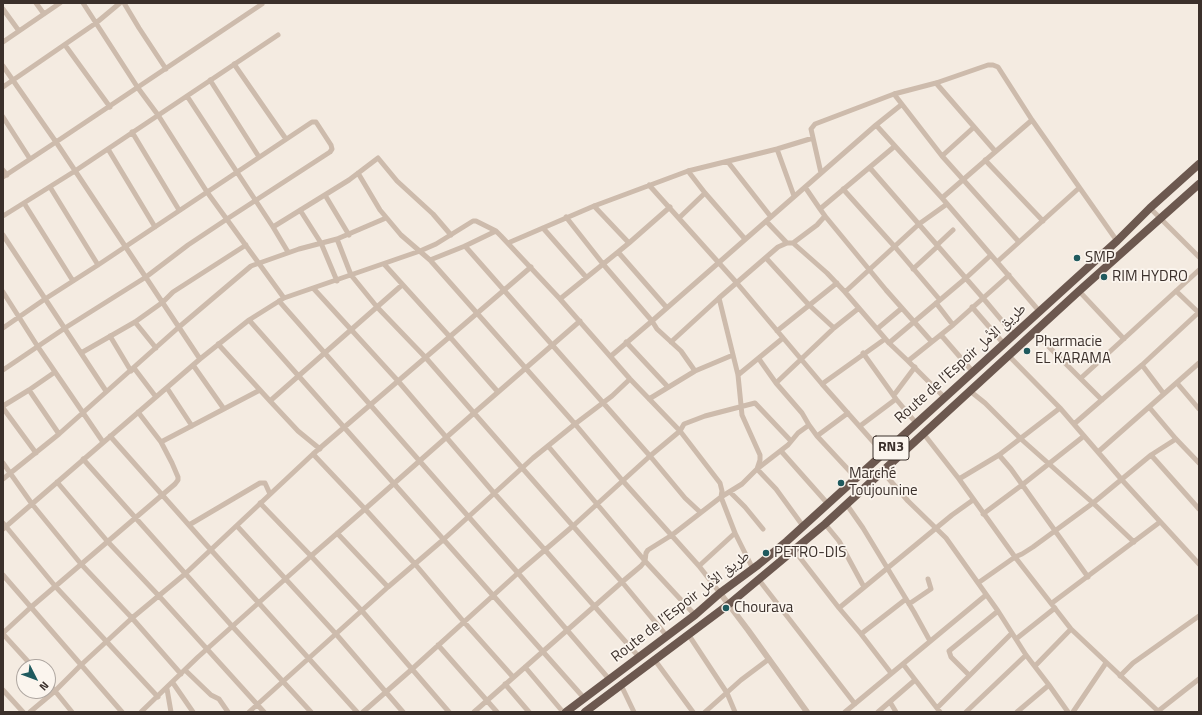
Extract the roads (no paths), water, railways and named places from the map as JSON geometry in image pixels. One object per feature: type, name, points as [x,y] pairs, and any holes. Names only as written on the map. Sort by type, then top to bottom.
[{"type":"highway","name":"Route de l’Espoir طريق الأمل","points":[[566,712],[695,615],[720,593],[753,569],[803,526],[857,479],[944,397],[1040,312],[1199,164]]},
{"type":"highway","name":"Route de l’Espoir طريق الأمل","points":[[585,712],[728,605],[825,524],[1079,291],[1199,184]]},
{"type":"street","points":[[36,3],[44,14]]},
{"type":"street","points":[[3,42],[60,3]]},
{"type":"street","points":[[83,3],[138,88],[158,115],[207,192],[259,263],[281,300],[371,406],[609,679]]},
{"type":"street","points":[[3,86],[96,23],[118,3]]},
{"type":"street","points":[[124,3],[166,69]]},
{"type":"street","points":[[3,170],[5,176],[262,4]]},
{"type":"street","points":[[3,9],[19,31]]},
{"type":"street","points":[[3,216],[75,171],[278,34]]},
{"type":"street","points":[[65,45],[110,107]]},
{"type":"street","points":[[234,64],[286,139]]},
{"type":"street","points":[[821,173],[811,129],[815,124],[894,94],[936,83],[988,65],[993,65],[998,67],[1032,120],[1117,241]]},
{"type":"street","points":[[3,66],[126,246],[200,359]]},
{"type":"street","points":[[210,80],[259,157]]},
{"type":"street","points":[[936,83],[995,152]]},
{"type":"street","points":[[894,94],[942,156],[1019,242]]},
{"type":"street","points":[[187,96],[288,252]]},
{"type":"street","points":[[611,356],[794,196],[901,105]]},
{"type":"street","points":[[3,117],[30,159]]},
{"type":"street","points":[[942,198],[1032,120]]},
{"type":"street","points":[[3,328],[286,139],[314,121],[316,122],[332,149],[330,152],[226,218],[146,277],[65,328],[3,370]]},
{"type":"street","points":[[876,126],[942,198],[1040,312]]},
{"type":"street","points":[[942,156],[973,128]]},
{"type":"street","points":[[132,132],[179,210]]},
{"type":"street","points":[[508,243],[566,217],[688,171],[728,162],[813,138]]},
{"type":"street","points":[[820,209],[895,146]]},
{"type":"street","points":[[108,149],[155,227]]},
{"type":"street","points":[[777,149],[794,196]]},
{"type":"street","points":[[273,227],[358,173],[376,158],[379,158],[397,181],[433,214],[451,235]]},
{"type":"street","points":[[985,160],[1043,221]]},
{"type":"street","points":[[728,162],[771,217]]},
{"type":"street","points":[[870,168],[938,245],[1014,335]]},
{"type":"street","points":[[688,171],[745,239]]},
{"type":"street","points":[[358,173],[386,218],[404,239],[430,260],[699,566],[769,659],[805,711]]},
{"type":"street","points":[[649,185],[736,282],[822,384],[884,454]]},
{"type":"street","points":[[50,187],[98,265]]},
{"type":"street","points":[[805,187],[825,216],[932,342]]},
{"type":"street","points":[[997,262],[1079,188]]},
{"type":"street","points":[[843,190],[913,269],[953,325]]},
{"type":"street","points":[[680,218],[705,193]]},
{"type":"street","points":[[325,195],[350,235]]},
{"type":"street","points":[[24,203],[73,281]]},
{"type":"street","points":[[845,292],[919,224],[947,204]]},
{"type":"street","points":[[594,206],[629,243]]},
{"type":"street","points":[[560,299],[629,243],[670,207]]},
{"type":"street","points":[[1150,208],[1199,257]]},
{"type":"street","points":[[300,210],[321,243],[337,281]]},
{"type":"street","points":[[671,342],[736,282],[778,247],[787,243],[793,243],[813,228],[825,216]]},
{"type":"street","points":[[566,217],[657,329],[686,356],[695,371]]},
{"type":"street","points":[[3,479],[59,434],[179,327],[251,266],[288,252],[337,240],[386,218]]},
{"type":"street","points":[[158,697],[55,586],[4,526],[58,482],[200,359],[249,320],[281,300],[420,252],[436,244],[472,221],[476,221],[496,231],[508,243],[580,321],[630,379],[680,431],[720,483],[722,491],[721,496],[735,532],[753,569]]},
{"type":"street","points":[[766,221],[787,243]]},
{"type":"street","points":[[543,228],[586,277]]},
{"type":"street","points":[[913,269],[953,230]]},
{"type":"street","points":[[430,260],[496,231]]},
{"type":"street","points":[[3,235],[106,391]]},
{"type":"street","points":[[337,240],[351,275],[377,307],[426,358],[622,582],[666,636]]},
{"type":"street","points":[[793,243],[827,273],[889,343],[944,397]]},
{"type":"street","points":[[81,353],[135,322],[163,302],[172,292],[246,245]]},
{"type":"street","points":[[464,246],[650,456],[685,498],[700,512]]},
{"type":"street","points":[[618,252],[667,308]]},
{"type":"street","points":[[889,343],[991,255]]},
{"type":"street","points":[[766,258],[809,305],[834,328]]},
{"type":"street","points":[[384,264],[498,392]]},
{"type":"street","points":[[56,690],[132,618],[185,574],[313,454],[371,406],[531,267]]},
{"type":"street","points":[[1081,378],[1199,270]]},
{"type":"street","points":[[908,362],[953,325],[1009,275]]},
{"type":"street","points":[[777,331],[836,283]]},
{"type":"street","points":[[270,401],[402,285]]},
{"type":"street","points":[[314,289],[398,382],[639,657]]},
{"type":"street","points":[[1079,291],[1124,339]]},
{"type":"street","points":[[1074,424],[1199,313],[1176,291]]},
{"type":"street","points":[[3,292],[38,347],[104,442]]},
{"type":"street","points":[[719,298],[738,375],[740,407],[744,420],[760,455],[757,469]]},
{"type":"street","points":[[972,307],[1004,344]]},
{"type":"street","points":[[776,383],[834,328],[859,308]]},
{"type":"street","points":[[877,329],[902,308]]},
{"type":"street","points":[[249,320],[346,427],[393,483],[584,698]]},
{"type":"street","points":[[141,712],[232,626],[259,604],[393,483],[580,321]]},
{"type":"street","points":[[135,322],[156,348]]},
{"type":"street","points":[[1034,332],[1102,400]]},
{"type":"street","points":[[941,335],[972,372]]},
{"type":"street","points":[[110,336],[132,369],[156,397]]},
{"type":"street","points":[[738,375],[783,338]]},
{"type":"street","points":[[822,384],[885,338]]},
{"type":"street","points":[[626,342],[668,386]]},
{"type":"street","points":[[218,344],[298,431],[320,449]]},
{"type":"street","points":[[864,353],[895,397],[916,423]]},
{"type":"street","points":[[649,399],[668,386],[695,371],[733,355]]},
{"type":"street","points":[[1009,356],[1060,408],[1122,480],[1199,564]]},
{"type":"street","points":[[759,359],[776,383],[802,413],[817,436],[857,479]]},
{"type":"street","points":[[1098,452],[1199,363]]},
{"type":"street","points":[[193,365],[224,409]]},
{"type":"street","points":[[1142,365],[1164,394]]},
{"type":"street","points":[[860,426],[895,397],[914,367]]},
{"type":"street","points":[[36,453],[3,407],[55,372]]},
{"type":"street","points":[[249,712],[388,587],[469,517],[494,493],[548,446],[612,396],[630,379]]},
{"type":"street","points":[[1177,383],[1199,409]]},
{"type":"street","points":[[167,388],[192,426]]},
{"type":"street","points":[[29,390],[59,434]]},
{"type":"street","points":[[161,442],[260,390]]},
{"type":"street","points":[[970,391],[985,403],[1021,439],[1093,503],[1134,542]]},
{"type":"street","points":[[363,712],[412,670],[622,480],[680,431],[683,425],[705,416],[752,403],[757,405],[791,441]]},
{"type":"street","points":[[1149,407],[1199,463]]},
{"type":"street","points":[[959,479],[1021,439],[1060,408]]},
{"type":"street","points":[[26,659],[3,634],[55,586],[108,542],[178,480],[172,463],[161,442],[138,412]]},
{"type":"street","points":[[817,436],[848,413]]},
{"type":"street","points":[[474,712],[641,566],[645,561],[648,550],[672,535],[721,496],[730,492],[748,479],[757,469],[781,451],[798,433],[810,426]]},
{"type":"street","points":[[923,433],[959,479],[1015,557],[1071,629],[1158,712],[1199,679]]},
{"type":"street","points":[[110,436],[357,712]]},
{"type":"street","points":[[983,514],[1084,436]]},
{"type":"street","points":[[978,583],[1015,557],[1028,551],[1093,503],[1151,455],[1176,439]]},
{"type":"street","points":[[548,446],[598,503],[645,561],[695,615]]},
{"type":"street","points":[[781,451],[828,504]]},
{"type":"street","points":[[313,454],[365,508],[513,677]]},
{"type":"street","points":[[999,454],[1088,577]]},
{"type":"street","points":[[1151,455],[1199,509]]},
{"type":"street","points":[[83,460],[232,626],[312,712]]},
{"type":"street","points":[[3,463],[32,504],[81,564],[132,618],[181,674]]},
{"type":"street","points":[[757,469],[776,489],[803,526]]},
{"type":"street","points":[[882,471],[908,501],[946,538],[998,611],[1026,655],[1068,712]]},
{"type":"street","points":[[58,482],[108,542],[160,596],[264,712]]},
{"type":"street","points":[[189,525],[260,483],[266,483],[270,494]]},
{"type":"street","points":[[730,492],[763,529]]},
{"type":"street","points":[[839,608],[936,528],[974,500]]},
{"type":"street","points":[[260,503],[362,611],[449,712]]},
{"type":"street","points":[[847,505],[863,528],[930,641]]},
{"type":"street","points":[[1016,639],[1088,577],[1160,522]]},
{"type":"street","points":[[825,524],[838,541],[864,587]]},
{"type":"street","points":[[237,526],[336,634],[403,712]]},
{"type":"street","points":[[699,566],[735,532]]},
{"type":"street","points":[[337,533],[388,587]]},
{"type":"street","points":[[794,550],[891,673]]},
{"type":"street","points":[[3,575],[30,608],[122,712]]},
{"type":"street","points":[[861,634],[907,601],[931,590],[928,579]]},
{"type":"street","points":[[759,580],[855,704]]},
{"type":"street","points":[[845,712],[986,595]]},
{"type":"street","points":[[968,676],[951,657],[949,651],[998,611]]},
{"type":"street","points":[[1120,676],[1133,663],[1199,616]]},
{"type":"street","points":[[1035,666],[1071,629]]},
{"type":"street","points":[[903,664],[938,710],[968,676],[1012,633]]},
{"type":"street","points":[[688,634],[727,694],[735,712]]},
{"type":"street","points":[[438,645],[497,712]]},
{"type":"street","points":[[966,712],[1026,655]]},
{"type":"street","points":[[705,712],[746,676],[769,659]]},
{"type":"street","points":[[654,660],[693,712]]},
{"type":"street","points":[[1074,712],[1106,663]]},
{"type":"street","points":[[525,667],[563,712]]},
{"type":"street","points":[[185,670],[210,696],[218,698],[228,712]]},
{"type":"street","points":[[878,712],[915,680]]},
{"type":"street","points":[[173,683],[193,712]]},
{"type":"street","points":[[505,684],[529,712]]},
{"type":"street","points":[[621,685],[634,712]]},
{"type":"street","points":[[1017,712],[1049,685]]},
{"type":"street","points":[[166,689],[171,712]]},
{"type":"street","points":[[3,690],[23,712]]},
{"type":"street","points":[[56,692],[72,712]]},
{"type":"street","points":[[30,712],[45,699]]},
{"type":"street","points":[[890,702],[896,712]]},
{"type":"street","points":[[971,707],[975,712]]},
{"type":"place","name":"SMP","points":[[1077,258]]},
{"type":"place","name":"RIM HYDRO","points":[[1104,277]]},
{"type":"place","name":"Pharmacie EL KARAMA","points":[[1027,351]]},
{"type":"place","name":"Marché Toujounine","points":[[841,483]]},
{"type":"place","name":"PETRO-DIS","points":[[766,553]]},
{"type":"place","name":"Chourava","points":[[726,608]]}]
